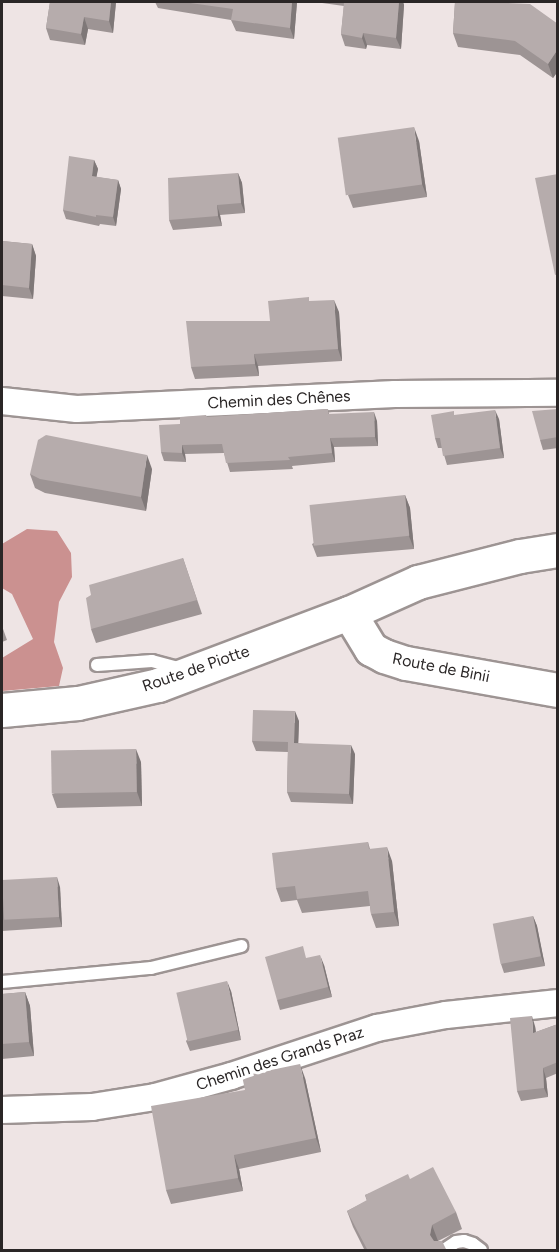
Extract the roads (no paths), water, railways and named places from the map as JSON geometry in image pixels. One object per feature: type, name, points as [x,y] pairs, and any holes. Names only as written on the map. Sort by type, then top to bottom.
[{"type":"street","name":"Chemin des Chênes","points":[[2,401],[77,409],[395,394],[558,393]]},
{"type":"street","points":[[349,613],[418,582],[520,556],[558,549]]},
{"type":"street","name":"Route de Piotte","points":[[2,710],[78,703],[158,685],[349,613]]},
{"type":"street","name":"Route de Binii","points":[[349,613],[371,649],[384,656],[406,663],[558,690]]},
{"type":"street","name":"Chemin des Grands Praz","points":[[2,1110],[92,1107],[155,1097],[208,1083],[385,1026],[446,1015],[558,1002]]},
{"type":"lane","points":[[97,665],[152,662],[194,672]]},
{"type":"lane","points":[[2,982],[151,968],[241,946]]},
{"type":"lane","points":[[444,1251],[456,1242],[464,1241],[473,1244],[481,1251]]}]
